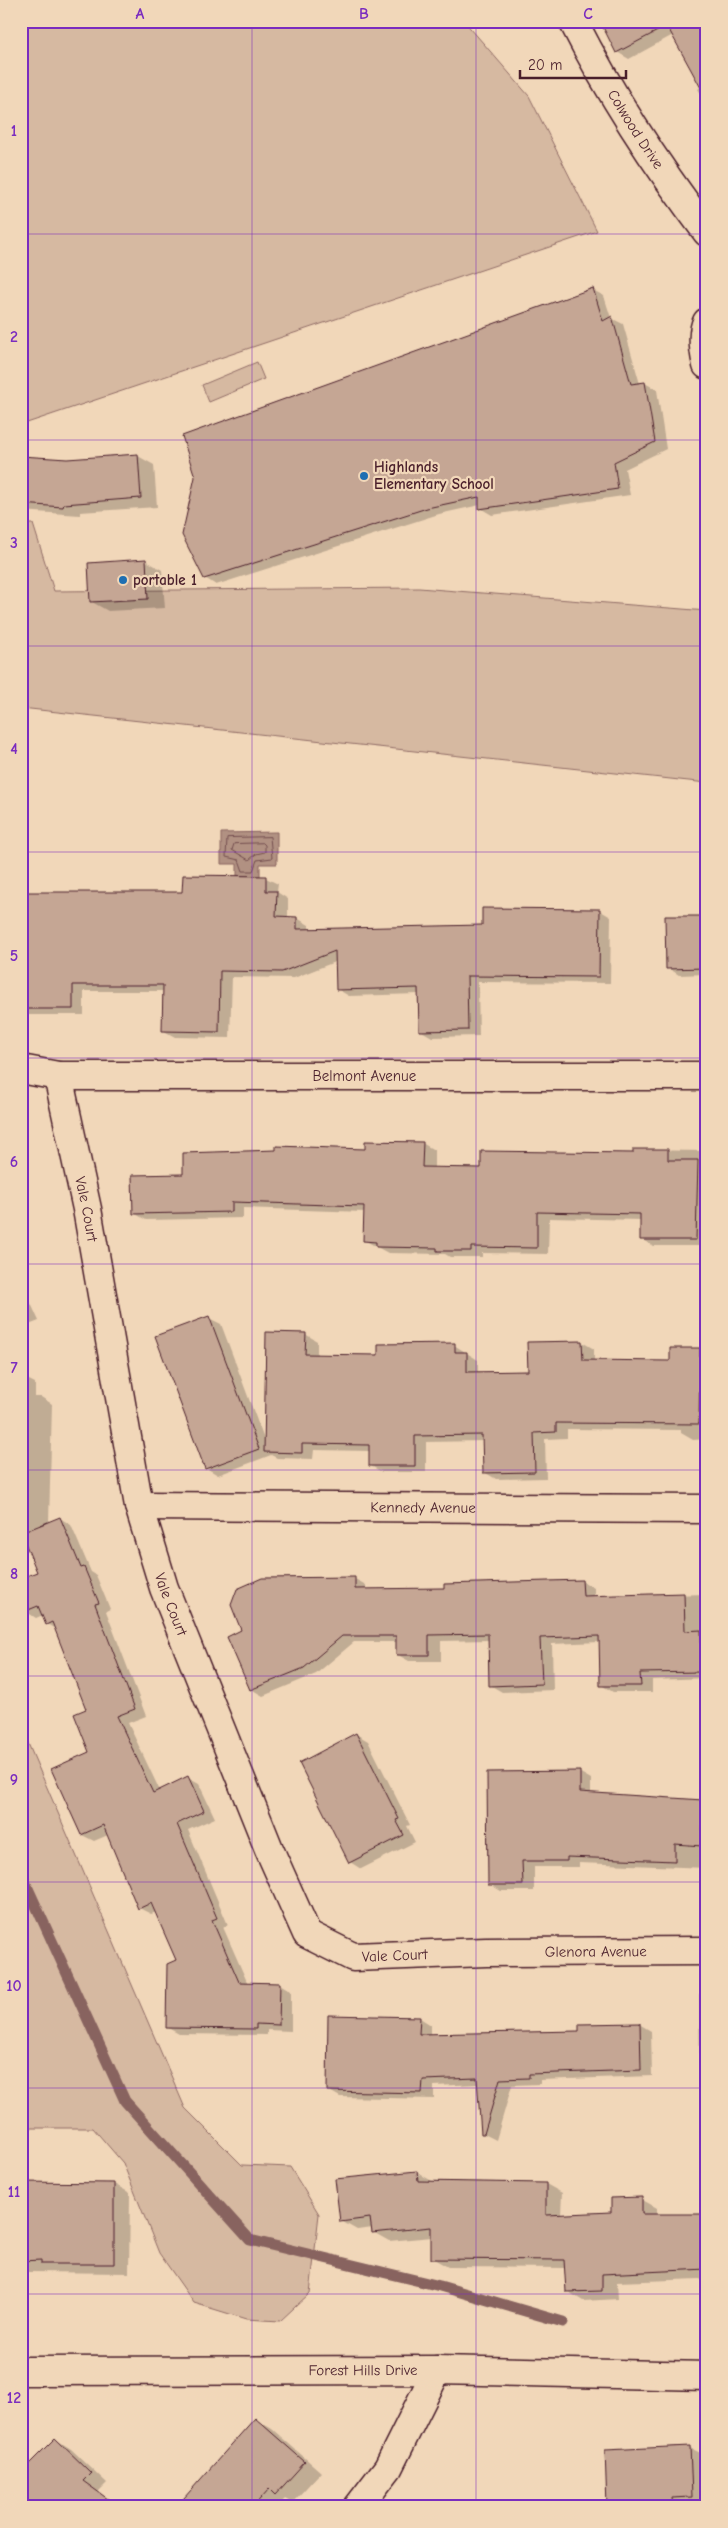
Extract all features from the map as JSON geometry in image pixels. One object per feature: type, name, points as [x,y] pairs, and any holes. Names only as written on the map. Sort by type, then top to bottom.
[{"type":"street","name":"Colwood Drive","points":[[573,21],[621,110],[675,190],[707,232]]},
{"type":"street","points":[[707,322],[704,327],[707,365]]},
{"type":"street","name":"Belmont Avenue","points":[[21,1069],[58,1076],[707,1076]]},
{"type":"street","name":"Vale Court","points":[[58,1076],[87,1209],[139,1506],[164,1588],[268,1849],[307,1934],[353,1958],[486,1952]]},
{"type":"street","name":"Kennedy Avenue","points":[[139,1506],[707,1509]]},
{"type":"street","name":"Glenora Avenue","points":[[486,1952],[707,1951]]},
{"type":"street","points":[[358,2507],[388,2468],[437,2370]]},
{"type":"street","name":"Forest Hills Drive","points":[[21,2371],[437,2370],[707,2376]]},
{"type":"shaded area","points":[[30,21],[464,21],[529,96],[597,231],[21,425],[21,26]]},
{"type":"shaded area","points":[[257,362],[264,379],[209,402],[202,385]]},
{"type":"shaded area","points":[[21,524],[33,524],[54,591],[419,588],[707,611],[707,783],[21,708]]},
{"type":"shaded area","points":[[21,1727],[185,2108],[242,2165],[290,2167],[319,2214],[310,2293],[280,2321],[246,2319],[194,2303],[159,2253],[123,2163],[93,2128],[21,2128]]},
{"type":"water","points":[[277,832],[277,864],[260,864],[260,876],[237,876],[237,864],[221,864],[221,833]]},
{"type":"building","points":[[600,21],[707,21],[707,99],[667,26],[616,53]]},
{"type":"building","points":[[593,288],[603,321],[612,316],[631,384],[645,382],[655,442],[614,462],[618,489],[479,509],[479,497],[427,508],[204,579],[182,535],[195,477],[182,436]]},
{"type":"building","points":[[138,454],[141,498],[64,504],[63,507],[21,504],[21,456],[67,459]]},
{"type":"building","name":"portable 1","points":[[146,559],[148,599],[90,602],[88,563]]},
{"type":"building","points":[[183,875],[266,876],[266,891],[277,891],[276,916],[297,917],[297,929],[482,925],[482,908],[600,909],[599,977],[467,976],[468,1030],[419,1031],[418,988],[336,990],[335,951],[282,972],[220,971],[219,1032],[162,1031],[163,985],[73,985],[73,1009],[24,1009],[23,892],[182,892]]},
{"type":"building","points":[[665,916],[707,916],[707,968],[666,969]]},
{"type":"building","points":[[365,1141],[423,1142],[422,1167],[481,1168],[481,1151],[633,1153],[633,1149],[668,1149],[668,1160],[698,1160],[696,1240],[640,1240],[640,1214],[537,1212],[537,1248],[471,1247],[471,1251],[437,1251],[437,1248],[376,1247],[376,1242],[363,1241],[364,1206],[232,1202],[232,1212],[133,1214],[132,1175],[183,1174],[183,1153],[276,1150],[276,1146],[365,1149]]},
{"type":"building","points":[[209,1316],[259,1449],[205,1469],[155,1336]]},
{"type":"building","points":[[266,1332],[306,1333],[305,1354],[378,1355],[378,1344],[455,1343],[455,1352],[467,1352],[467,1372],[528,1371],[527,1342],[582,1341],[583,1360],[670,1361],[670,1348],[700,1348],[699,1424],[556,1423],[556,1432],[534,1433],[535,1472],[483,1473],[482,1435],[415,1436],[415,1466],[369,1466],[369,1445],[302,1444],[302,1453],[264,1452]]},
{"type":"building","points":[[60,1517],[81,1568],[84,1567],[99,1603],[95,1604],[135,1709],[117,1716],[153,1793],[188,1776],[204,1811],[177,1824],[217,1918],[212,1920],[239,1982],[280,1983],[279,2025],[256,2024],[256,2029],[166,2028],[167,1964],[176,1960],[151,1903],[138,1909],[103,1825],[81,1835],[51,1769],[89,1752],[74,1714],[86,1709],[52,1622],[46,1625],[38,1606],[21,1613],[21,1578],[37,1572],[21,1533]]},
{"type":"building","points":[[355,1577],[355,1589],[444,1588],[444,1584],[582,1580],[583,1596],[684,1593],[685,1631],[701,1630],[702,1672],[640,1673],[641,1686],[600,1686],[599,1636],[540,1638],[542,1684],[489,1686],[488,1634],[429,1635],[429,1655],[396,1655],[396,1636],[342,1636],[304,1668],[250,1690],[227,1637],[241,1630],[231,1605],[237,1589],[262,1578]]},
{"type":"building","points":[[356,1733],[399,1819],[396,1820],[404,1835],[349,1863],[299,1763]]},
{"type":"building","points":[[580,1771],[580,1792],[703,1800],[702,1846],[675,1844],[675,1861],[567,1857],[567,1861],[522,1861],[523,1885],[488,1885],[487,1772]]},
{"type":"building","points":[[328,2015],[420,2017],[419,2034],[579,2031],[579,2024],[640,2023],[641,2070],[529,2074],[529,2078],[500,2079],[484,2134],[481,2134],[477,2078],[423,2080],[422,2093],[327,2091]]},
{"type":"building","points":[[417,2171],[418,2181],[546,2183],[546,2215],[611,2212],[611,2198],[642,2197],[642,2214],[707,2214],[707,2269],[602,2274],[602,2291],[566,2292],[564,2260],[431,2259],[431,2227],[372,2233],[370,2218],[340,2222],[335,2179]]},
{"type":"building","points":[[21,2182],[114,2183],[114,2264],[41,2264],[41,2260],[21,2261]]},
{"type":"building","points":[[255,2418],[305,2462],[275,2495],[269,2489],[253,2507],[176,2507]]},
{"type":"building","points":[[55,2438],[91,2473],[83,2481],[119,2507],[21,2507],[21,2472]]},
{"type":"building","points":[[690,2446],[692,2497],[672,2498],[673,2507],[607,2507],[605,2450]]},
{"type":"waterway","points":[[21,1873],[125,2101],[250,2240],[440,2286],[563,2322]]},
{"type":"place","name":"Highlands Elementary School","points":[[364,476]]},
{"type":"place","name":"portable 1","points":[[123,580]]}]
